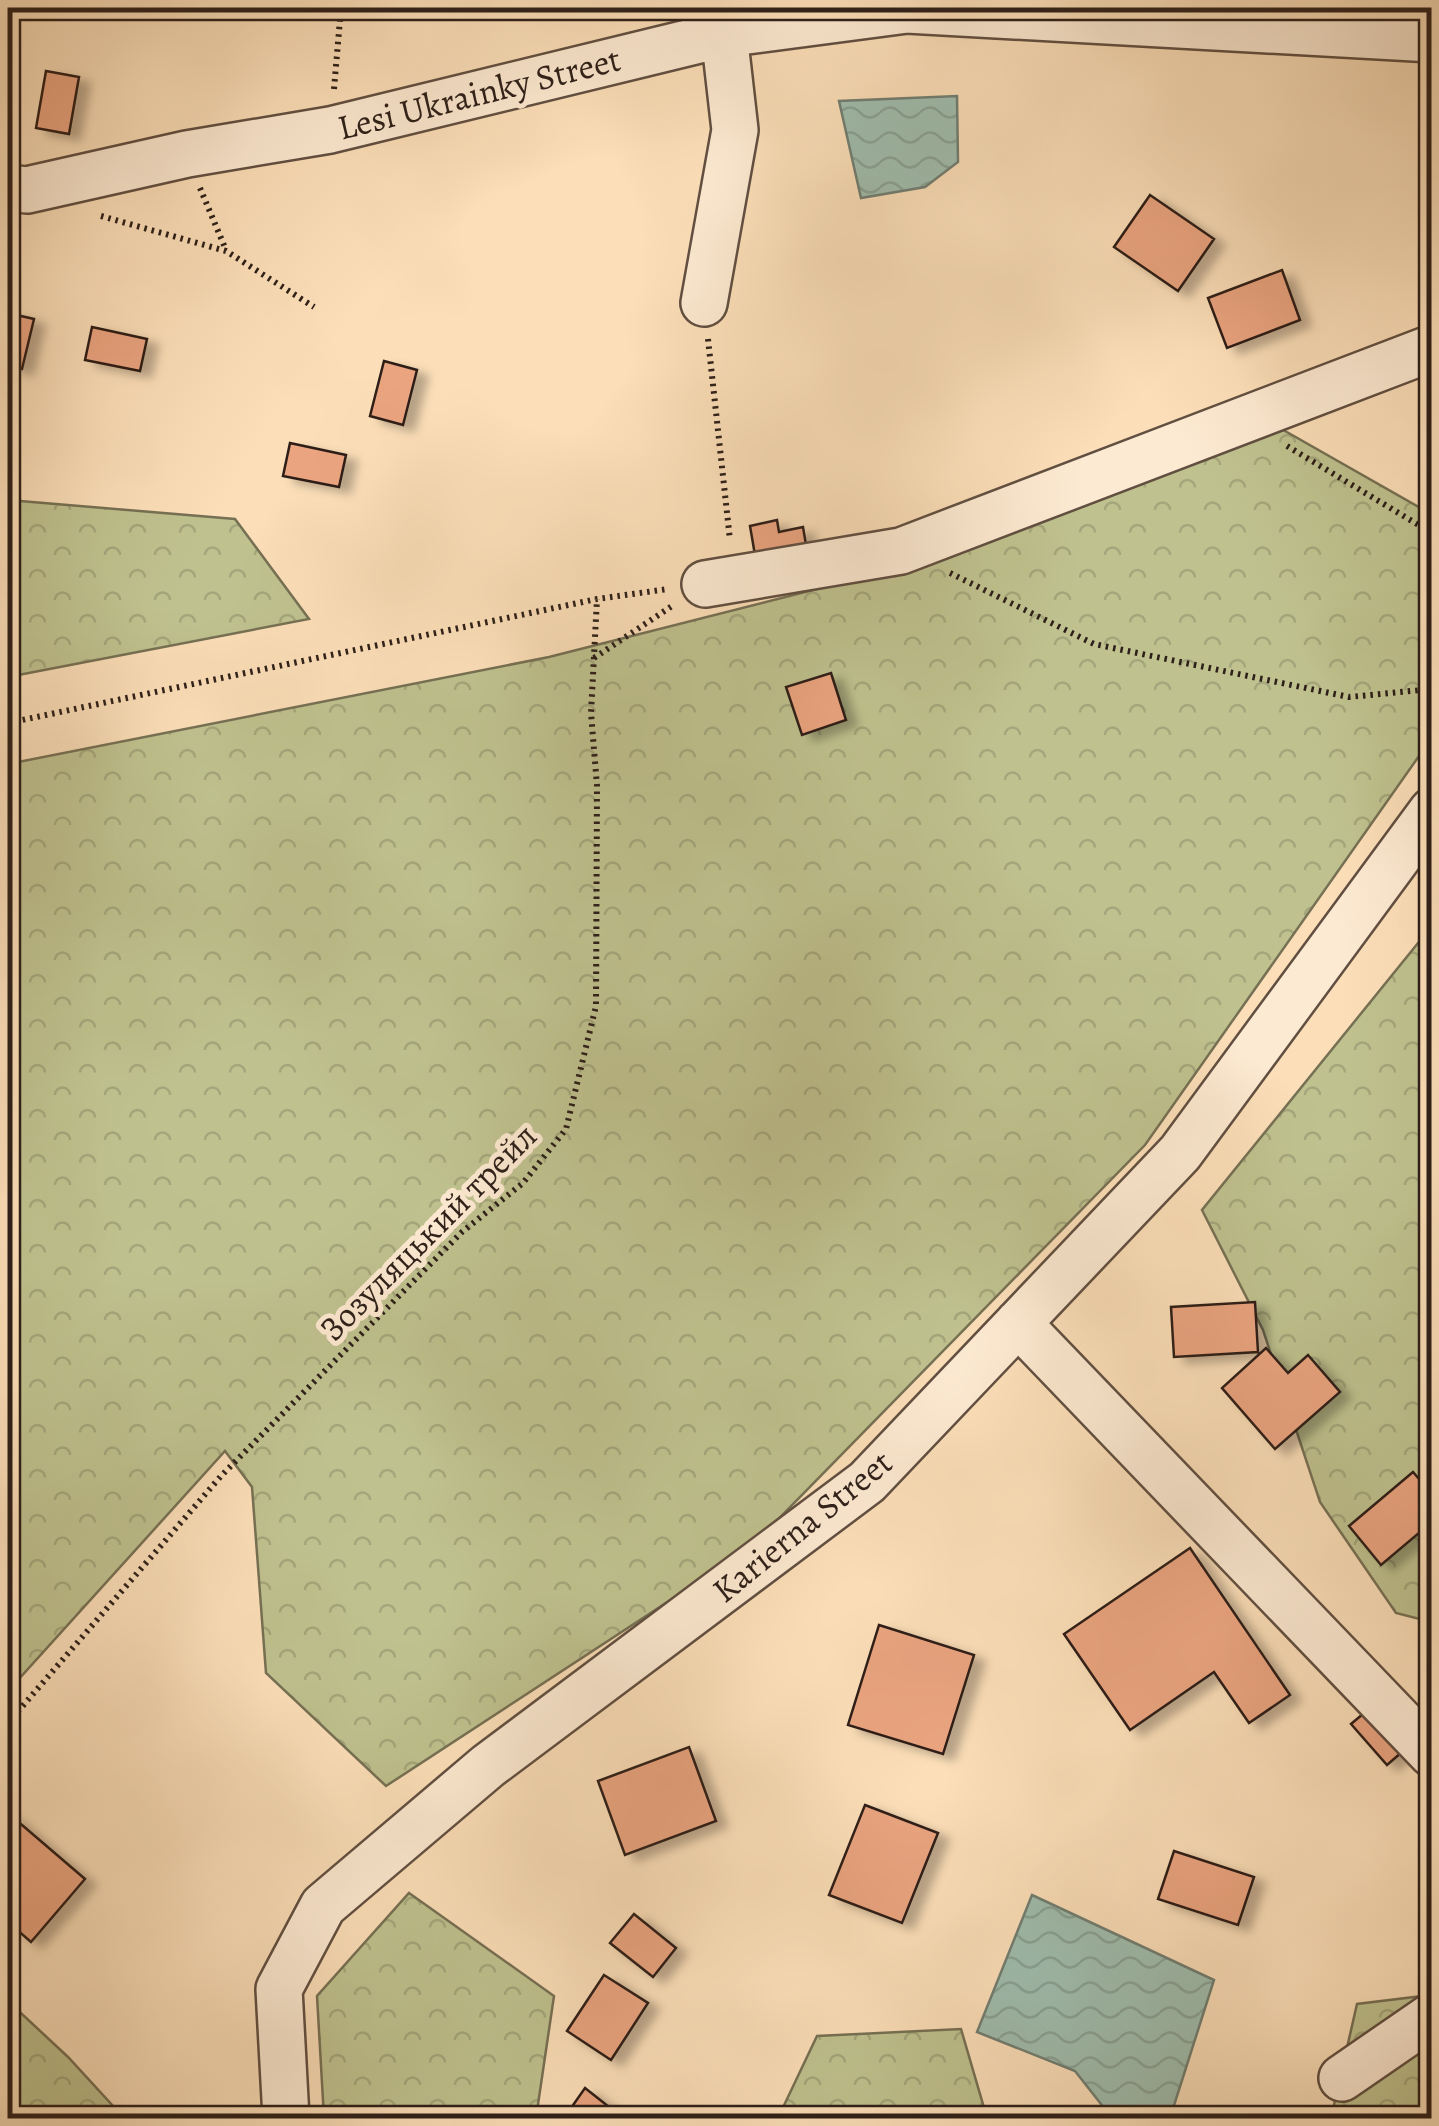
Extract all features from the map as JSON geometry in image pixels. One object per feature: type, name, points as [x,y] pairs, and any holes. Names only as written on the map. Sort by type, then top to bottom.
[{"type":"street","name":"Lesi Ukrainky Street","points":[[8,188],[26,190],[186,154],[330,130],[724,34],[907,10],[1201,16],[1432,39]]},
{"type":"street","points":[[704,303],[734,130],[724,34]]},
{"type":"street","points":[[720,582],[901,551],[1432,348]]},
{"type":"street","name":"Karierna Street","points":[[286,2118],[279,1989],[323,1906],[488,1766],[867,1482],[1180,1153],[1432,810]]},
{"type":"street","points":[[1018,1323],[1432,1754]]},
{"type":"street","points":[[1342,2078],[1432,2016]]},
{"type":"path","points":[[330,130],[341,8]]},
{"type":"path","points":[[186,154],[226,251]]},
{"type":"path","points":[[93,214],[226,251],[314,307]]},
{"type":"path","points":[[704,303],[720,582]]},
{"type":"path","points":[[1232,426],[1270,436],[1432,533]]},
{"type":"path","points":[[901,551],[1094,644],[1349,696],[1432,689]]},
{"type":"path","points":[[8,723],[598,599],[720,582]]},
{"type":"path","points":[[593,658],[720,582]]},
{"type":"path","name":"Зозуляцький трейл","points":[[8,1723],[221,1476],[462,1232],[523,1183],[566,1129],[596,1006],[598,786],[591,713],[598,599]]},
{"type":"green space","points":[[1271,423],[1431,514],[1431,739],[1145,1145],[750,1548],[386,1786],[266,1673],[252,1487],[225,1451],[8,1691],[8,764],[549,657],[880,573]]},
{"type":"green space","points":[[8,500],[235,519],[309,619],[8,677]]},
{"type":"green space","points":[[1431,927],[1431,1622],[1396,1613],[1320,1502],[1263,1330],[1202,1210]]},
{"type":"green space","points":[[409,1893],[554,1996],[536,2118],[324,2118],[317,1996]]},
{"type":"green space","points":[[1431,1995],[1431,2118],[1331,2118],[1357,2004]]},
{"type":"green space","points":[[8,2001],[68,2057],[124,2118],[8,2118]]},
{"type":"green space","points":[[961,2029],[987,2118],[778,2118],[817,2036]]},
{"type":"water","points":[[957,96],[958,162],[925,187],[861,198],[839,101]]},
{"type":"water","points":[[1032,1895],[1214,1980],[1170,2118],[1112,2118],[1075,2071],[977,2032]]},
{"type":"building","points":[[46,71],[79,77],[69,134],[36,128]]},
{"type":"building","points":[[1150,195],[1214,239],[1178,291],[1114,247]]},
{"type":"building","points":[[1282,270],[1300,320],[1227,348],[1208,298]]},
{"type":"building","points":[[8,313],[34,319],[22,369],[8,365]]},
{"type":"building","points":[[92,327],[147,339],[140,371],[85,360]]},
{"type":"building","points":[[384,361],[417,370],[403,425],[370,416]]},
{"type":"building","points":[[290,443],[346,455],[339,487],[283,476]]},
{"type":"building","points":[[777,520],[779,532],[803,527],[807,551],[756,561],[750,526]]},
{"type":"building","points":[[831,673],[846,720],[802,735],[786,687]]},
{"type":"building","points":[[1255,1302],[1258,1352],[1174,1357],[1171,1307]]},
{"type":"building","points":[[1266,1348],[1288,1373],[1308,1355],[1340,1392],[1275,1449],[1222,1388]]},
{"type":"building","points":[[1413,1472],[1432,1494],[1432,1522],[1381,1565],[1349,1526]]},
{"type":"building","points":[[1190,1548],[1290,1695],[1249,1723],[1214,1672],[1130,1730],[1064,1634]]},
{"type":"building","points":[[879,1625],[974,1655],[943,1754],[848,1725]]},
{"type":"building","points":[[1375,1704],[1410,1745],[1387,1765],[1351,1724]]},
{"type":"building","points":[[689,1747],[716,1821],[625,1855],[598,1781]]},
{"type":"building","points":[[865,1805],[938,1833],[902,1923],[829,1895]]},
{"type":"building","points":[[8,1813],[85,1879],[31,1942],[8,1922]]},
{"type":"building","points":[[1174,1851],[1254,1877],[1238,1925],[1158,1899]]},
{"type":"building","points":[[634,1914],[676,1948],[653,1977],[610,1943]]},
{"type":"building","points":[[604,1975],[648,2003],[611,2060],[567,2031]]},
{"type":"building","points":[[585,2088],[623,2118],[564,2118]]}]
